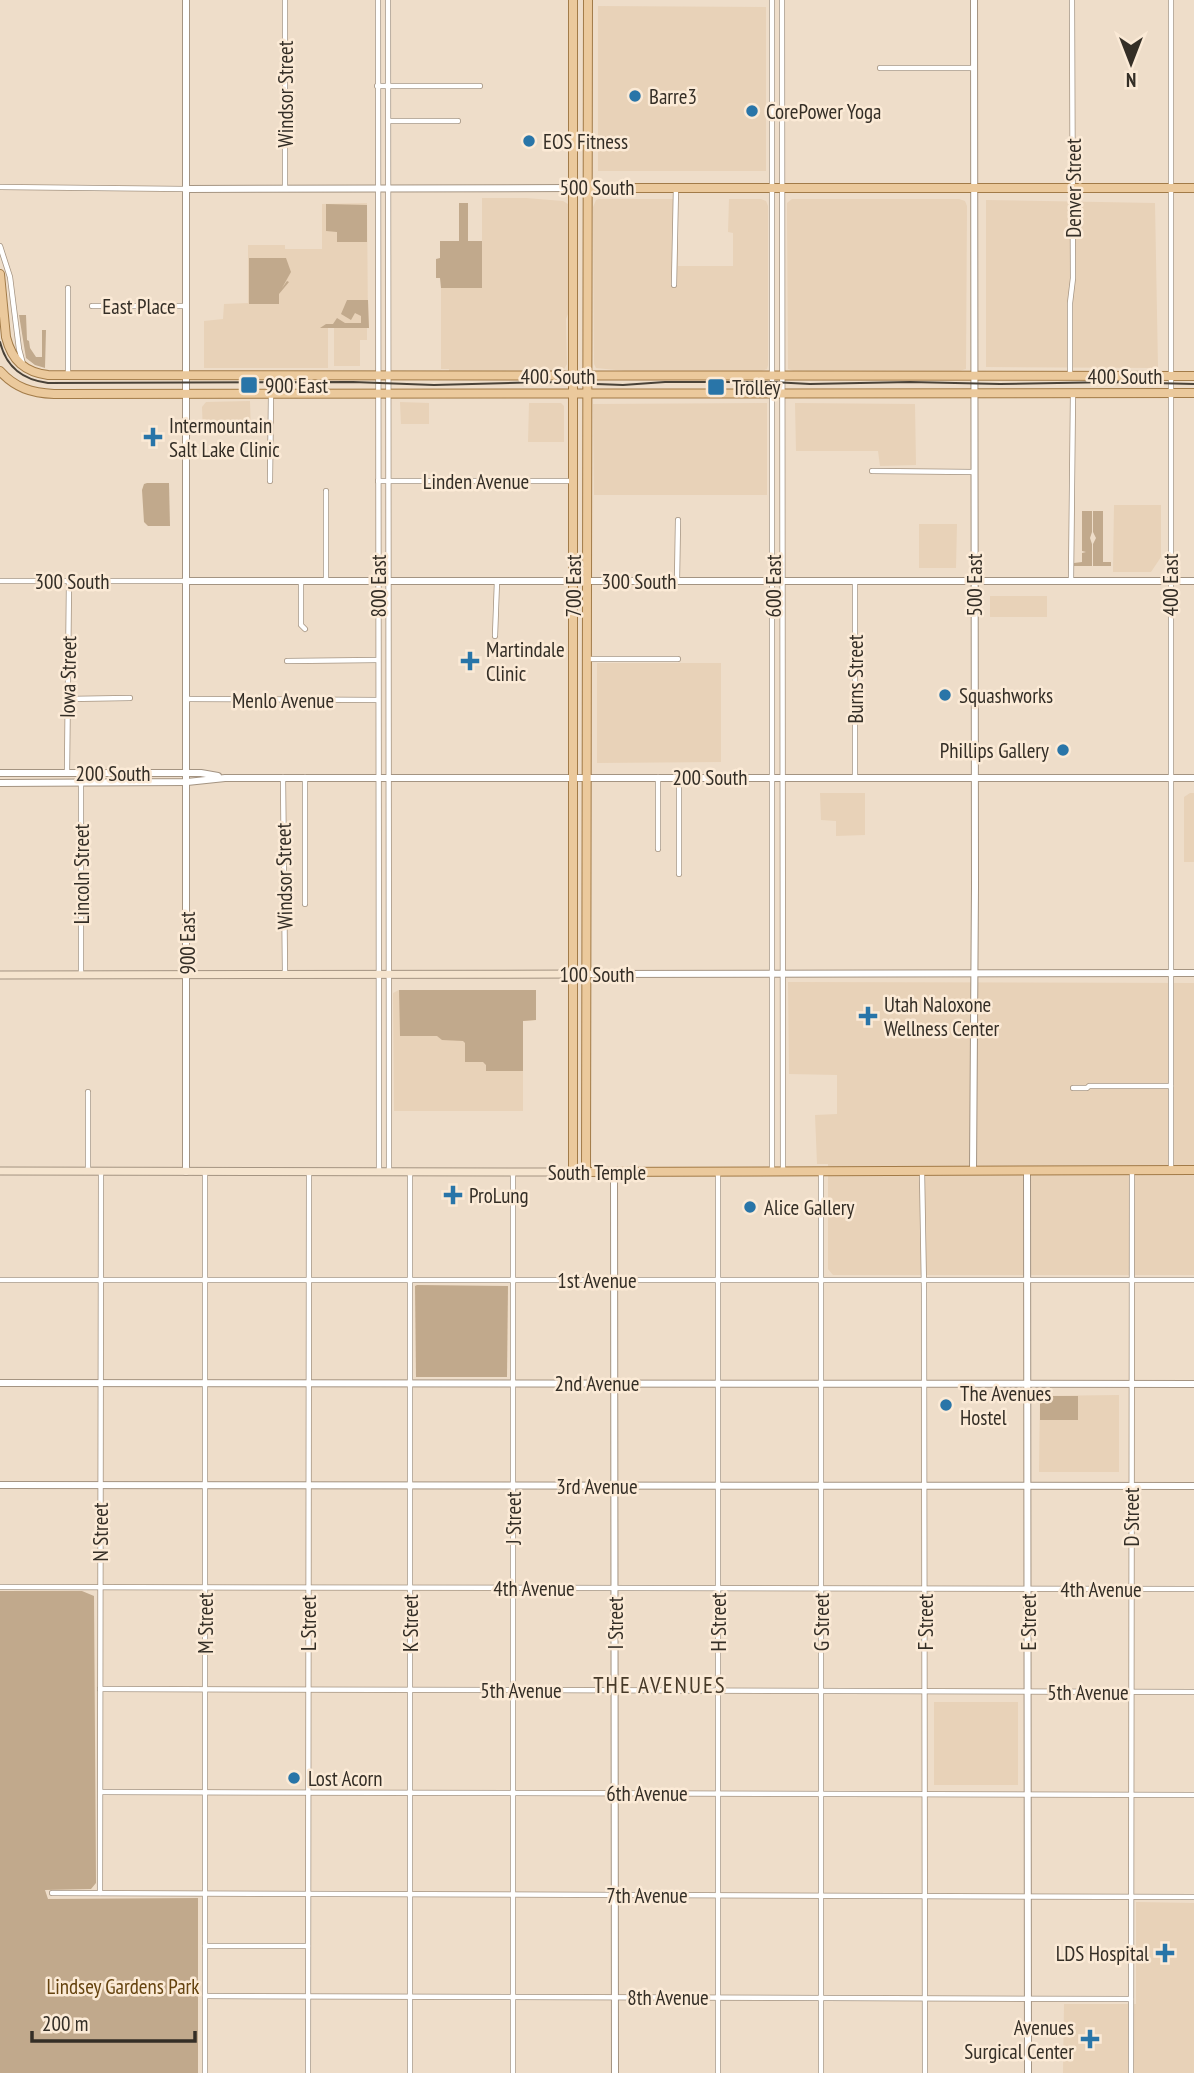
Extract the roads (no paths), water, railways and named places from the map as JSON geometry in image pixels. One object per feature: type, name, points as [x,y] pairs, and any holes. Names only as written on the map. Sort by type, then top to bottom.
[{"type":"main road","name":"700 East","points":[[572,1172],[573,0]]},
{"type":"main road","name":"700 East","points":[[586,1172],[587,0]]},
{"type":"main road","name":"500 South","points":[[573,188],[1194,188]]},
{"type":"main road","points":[[0,274],[8,347],[20,365],[27,370]]},
{"type":"main road","name":"400 South","points":[[27,370],[68,376],[1194,376]]},
{"type":"main road","name":"400 South","points":[[0,371],[17,386],[43,393],[1194,393]]},
{"type":"main road","name":"100 South","points":[[0,975],[586,974]]},
{"type":"main road","name":"South Temple","points":[[0,1171],[1194,1170]]},
{"type":"street","name":"900 East","points":[[186,0],[187,1172]]},
{"type":"street","name":"Windsor Street","points":[[285,0],[285,188]]},
{"type":"street","name":"800 East","points":[[378,0],[379,1172]]},
{"type":"street","name":"800 East","points":[[388,0],[389,1172]]},
{"type":"street","name":"600 East","points":[[772,0],[772,107],[783,243],[783,1172]]},
{"type":"street","name":"600 East","points":[[772,1172],[772,243],[782,107],[782,0]]},
{"type":"street","name":"500 East","points":[[973,1171],[974,0]]},
{"type":"street","name":"Denver Street","points":[[1070,376],[1070,303],[1073,282],[1072,0]]},
{"type":"street","name":"400 East","points":[[1171,0],[1171,1170]]},
{"type":"street","points":[[378,47],[388,46]]},
{"type":"street","points":[[772,61],[782,61]]},
{"type":"street","points":[[880,68],[974,68]]},
{"type":"street","points":[[377,86],[480,86]]},
{"type":"street","points":[[772,107],[782,107]]},
{"type":"street","points":[[389,121],[458,121]]},
{"type":"street","points":[[377,129],[389,129]]},
{"type":"street","name":"500 South","points":[[0,187],[573,188]]},
{"type":"street","points":[[674,285],[676,187]]},
{"type":"street","points":[[772,243],[783,243]]},
{"type":"street","points":[[0,246],[10,277],[21,359],[27,370]]},
{"type":"street","points":[[377,260],[389,260]]},
{"type":"street","points":[[772,284],[783,284]]},
{"type":"street","points":[[68,288],[68,376]]},
{"type":"street","name":"East Place","points":[[92,306],[186,306]]},
{"type":"street","points":[[378,312],[389,312]]},
{"type":"street","points":[[772,328],[783,328]]},
{"type":"street","points":[[270,481],[271,393]]},
{"type":"street","points":[[1071,581],[1073,393]]},
{"type":"street","points":[[378,439],[389,439]]},
{"type":"street","points":[[773,448],[782,448]]},
{"type":"street","points":[[872,471],[974,472]]},
{"type":"street","name":"Linden Avenue","points":[[378,481],[573,481]]},
{"type":"street","points":[[326,491],[326,581]]},
{"type":"street","points":[[773,499],[782,499]]},
{"type":"street","points":[[677,581],[678,520]]},
{"type":"street","points":[[378,526],[389,526]]},
{"type":"street","name":"300 South","points":[[0,581],[1194,581]]},
{"type":"street","name":"Iowa Street","points":[[67,774],[69,581]]},
{"type":"street","points":[[300,581],[301,625],[305,629]]},
{"type":"street","points":[[495,636],[497,581]]},
{"type":"street","name":"Burns Street","points":[[855,581],[855,777]]},
{"type":"street","points":[[773,650],[782,650]]},
{"type":"street","points":[[378,651],[389,651]]},
{"type":"street","points":[[587,659],[678,659]]},
{"type":"street","points":[[287,661],[378,660]]},
{"type":"street","points":[[67,699],[131,698]]},
{"type":"street","name":"Menlo Avenue","points":[[187,699],[378,700]]},
{"type":"street","points":[[378,708],[389,708]]},
{"type":"street","points":[[774,708],[782,708]]},
{"type":"street","name":"Lincoln Street","points":[[81,773],[81,975]]},
{"type":"street","name":"200 South","points":[[0,774],[201,773],[225,778]]},
{"type":"street","name":"200 South","points":[[0,783],[378,777],[1194,778]]},
{"type":"street","points":[[657,777],[658,849]]},
{"type":"street","points":[[679,874],[680,777]]},
{"type":"street","name":"Windsor Street","points":[[283,778],[285,975]]},
{"type":"street","points":[[305,778],[305,904]]},
{"type":"street","points":[[379,849],[389,849]]},
{"type":"street","points":[[773,852],[783,852]]},
{"type":"street","points":[[773,867],[782,867]]},
{"type":"street","points":[[379,905],[389,905]]},
{"type":"street","points":[[772,906],[782,906]]},
{"type":"street","points":[[772,928],[782,929]]},
{"type":"street","name":"100 South","points":[[586,974],[1194,973]]},
{"type":"street","points":[[772,1040],[783,1040]]},
{"type":"street","points":[[379,1044],[389,1044]]},
{"type":"street","points":[[1073,1088],[1171,1086]]},
{"type":"street","points":[[88,1092],[88,1172]]},
{"type":"street","points":[[772,1098],[783,1098]]},
{"type":"street","points":[[379,1102],[389,1102]]},
{"type":"street","name":"E Street","points":[[1027,1170],[1028,2073]]},
{"type":"street","name":"D Street","points":[[1131,2073],[1132,1170]]},
{"type":"street","name":"G Street","points":[[821,1171],[821,2073]]},
{"type":"street","name":"F Street","points":[[922,1171],[925,2073]]},
{"type":"street","name":"N Street","points":[[100,1172],[100,1893]]},
{"type":"street","name":"M Street","points":[[205,1172],[205,2073]]},
{"type":"street","name":"L Street","points":[[307,2073],[309,1172]]},
{"type":"street","name":"K Street","points":[[410,1172],[410,2073]]},
{"type":"street","name":"J Street","points":[[513,1172],[513,2073]]},
{"type":"street","name":"I Street","points":[[614,1172],[615,2073]]},
{"type":"street","name":"H Street","points":[[718,1172],[718,2073]]},
{"type":"street","name":"1st Avenue","points":[[0,1280],[1194,1280]]},
{"type":"street","name":"2nd Avenue","points":[[0,1383],[1194,1384]]},
{"type":"street","name":"3rd Avenue","points":[[0,1485],[1194,1486]]},
{"type":"street","name":"4th Avenue","points":[[0,1587],[1194,1589]]},
{"type":"street","name":"5th Avenue","points":[[100,1689],[1194,1692]]},
{"type":"street","name":"6th Avenue","points":[[101,1792],[1194,1795]]},
{"type":"street","name":"7th Avenue","points":[[52,1893],[1194,1897]]},
{"type":"street","points":[[205,1946],[308,1946]]},
{"type":"street","name":"8th Avenue","points":[[205,1996],[1131,1999]]},
{"type":"tram line","points":[[0,342],[7,359],[17,371],[31,379],[48,383],[1194,384]]},
{"type":"place","name":"Barre3","points":[[635,96]]},
{"type":"place","name":"CorePower Yoga","points":[[752,111]]},
{"type":"place","name":"EOS Fitness","points":[[529,141]]},
{"type":"place","name":"900 East","points":[[249,385]]},
{"type":"place","name":"Trolley","points":[[716,387]]},
{"type":"place","name":"Intermountain Salt Lake Clinic","points":[[153,437]]},
{"type":"place","name":"Martindale Clinic","points":[[470,661]]},
{"type":"place","name":"Squashworks","points":[[945,695]]},
{"type":"place","name":"Phillips Gallery","points":[[1063,750]]},
{"type":"place","name":"Utah Naloxone Wellness Center","points":[[868,1016]]},
{"type":"place","name":"ProLung","points":[[453,1195]]},
{"type":"place","name":"Alice Gallery","points":[[750,1207]]},
{"type":"place","name":"The Avenues Hostel","points":[[946,1405]]},
{"type":"place","name":"Lost Acorn","points":[[294,1778]]},
{"type":"place","name":"LDS Hospital","points":[[1165,1953]]},
{"type":"place","name":"Avenues Surgical Center","points":[[1090,2039]]},
{"type":"district","name":"THE AVENUES","points":[[660,1684]]},
{"type":"park label","name":"Lindsey Gardens Park","points":[[123,1986]]}]
